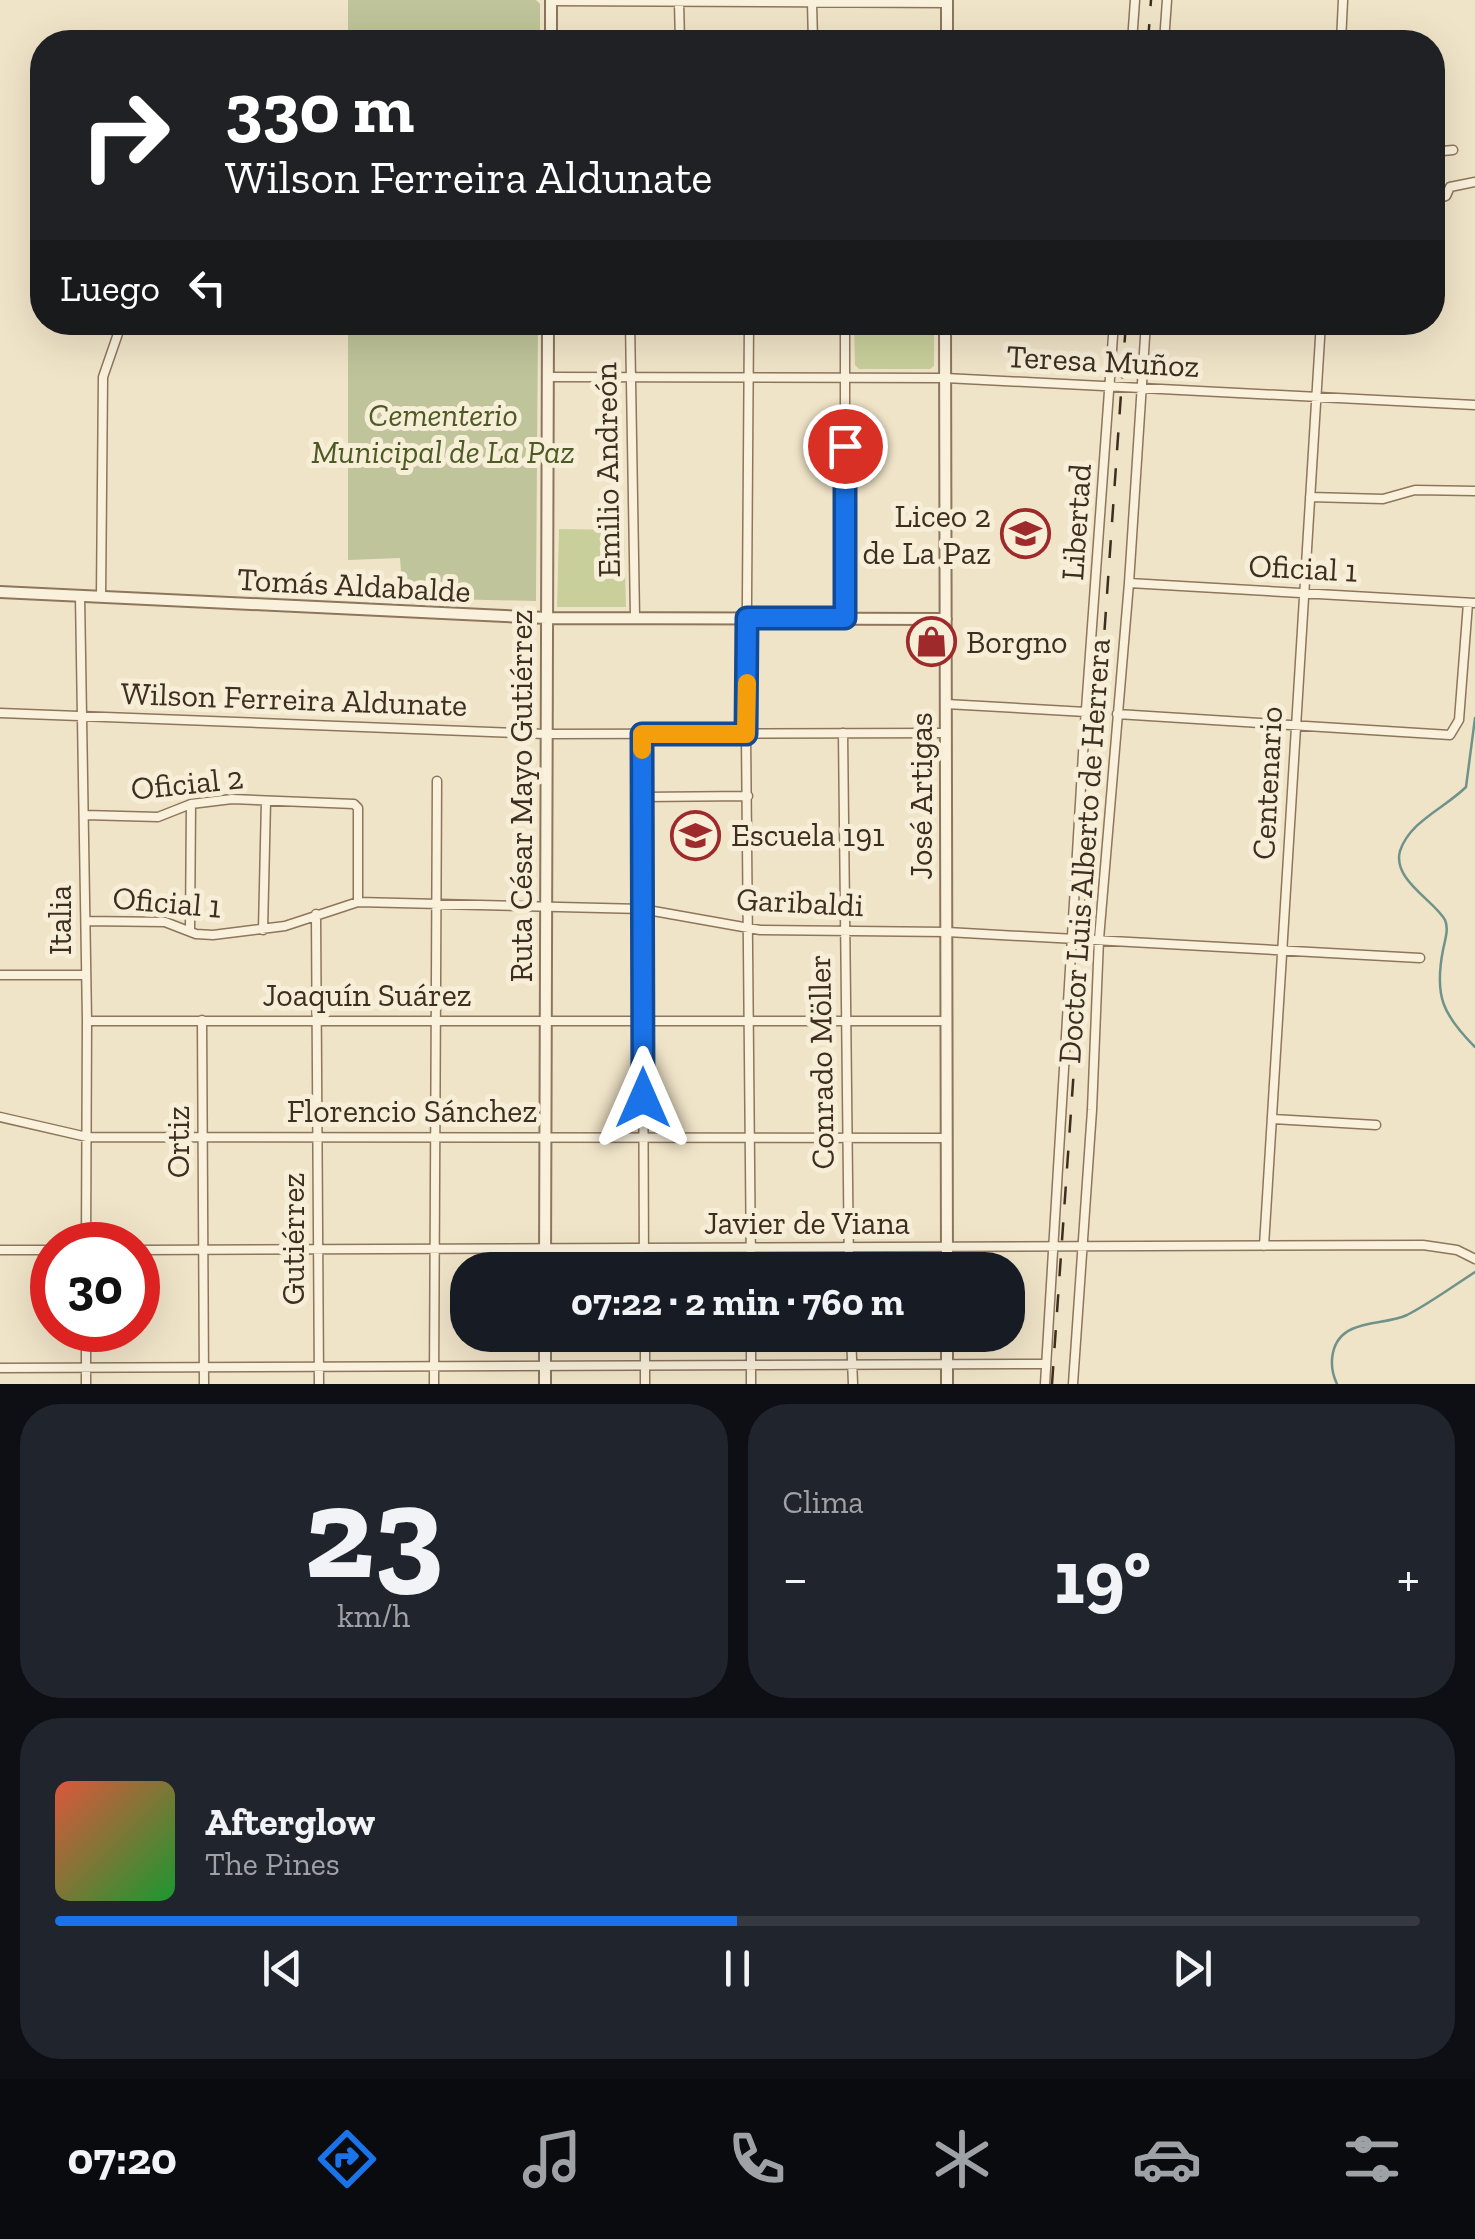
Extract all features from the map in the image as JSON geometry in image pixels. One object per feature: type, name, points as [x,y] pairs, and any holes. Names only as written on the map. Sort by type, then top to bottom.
[{"type":"street","points":[[1133,30],[1135,0]]},
{"type":"street","points":[[1165,30],[1167,0]]},
{"type":"street","points":[[1341,30],[1344,0]]},
{"type":"street","points":[[551,30],[552,1],[947,1],[947,30]]},
{"type":"street","points":[[679,1],[680,30]]},
{"type":"street","points":[[812,1],[812,30]]},
{"type":"street","points":[[1445,151],[1453,150]]},
{"type":"street","points":[[1445,196],[1450,187],[1475,182]]},
{"type":"street","points":[[102,597],[103,377],[118,335]]},
{"type":"street","name":"Ruta César Mayo Gutiérrez","points":[[544,1252],[548,335]]},
{"type":"street","name":"Emilio Andreón","points":[[630,335],[635,617]]},
{"type":"street","points":[[749,335],[746,734],[752,1252]]},
{"type":"street","points":[[845,335],[845,618]]},
{"type":"street","name":"José Artigas","points":[[946,335],[947,1252]]},
{"type":"street","name":"Libertad","points":[[1045,1384],[1113,335]]},
{"type":"street","name":"Doctor Luis Alberto de Herrera","points":[[1073,1384],[1100,939],[1145,335]]},
{"type":"street","name":"Centenario","points":[[1264,1246],[1320,335]]},
{"type":"street","name":"Teresa Muñoz","points":[[548,377],[946,378],[1475,406]]},
{"type":"street","points":[[1310,497],[1383,499],[1415,490],[1475,492]]},
{"type":"street","name":"Oficial 1","points":[[1129,583],[1472,603]]},
{"type":"street","name":"Tomás Aldabalde","points":[[0,592],[547,618],[946,618]]},
{"type":"street","name":"Italia","points":[[80,596],[86,1222]]},
{"type":"street","points":[[1116,714],[1441,736],[1454,732],[1459,720],[1472,603]]},
{"type":"street","points":[[946,704],[1086,712]]},
{"type":"street","name":"Wilson Ferreira Aldunate","points":[[0,713],[545,734],[946,733]]},
{"type":"street","points":[[642,734],[644,1252]]},
{"type":"street","name":"Conrado Möller","points":[[843,734],[848,1252]]},
{"type":"street","points":[[434,1384],[437,781]]},
{"type":"street","points":[[642,797],[748,796]]},
{"type":"street","name":"Oficial 2","points":[[85,816],[158,816],[191,804],[232,799],[354,804],[358,808],[358,902]]},
{"type":"street","points":[[263,930],[266,801]]},
{"type":"street","points":[[190,932],[191,804]]},
{"type":"street","name":"Oficial 1","points":[[86,921],[165,922],[190,932],[212,934],[285,926],[358,902]]},
{"type":"street","name":"Garibaldi","points":[[358,902],[642,908],[750,929],[946,932],[1420,958]]},
{"type":"street","name":"Gutiérrez","points":[[316,914],[319,1384]]},
{"type":"street","points":[[0,974],[86,975]]},
{"type":"street","name":"Joaquín Suárez","points":[[87,1020],[946,1021]]},
{"type":"street","name":"Ortiz","points":[[202,1020],[204,1384]]},
{"type":"street","name":"Florencio Sánchez","points":[[0,1117],[87,1137],[946,1138]]},
{"type":"street","points":[[1273,1119],[1376,1125]]},
{"type":"street","name":"Javier de Viana","points":[[160,1250],[1423,1245],[1458,1250],[1475,1258]]},
{"type":"street","points":[[0,1250],[30,1250]]},
{"type":"street","points":[[85,1352],[86,1384]]},
{"type":"street","points":[[545,1352],[545,1384]]},
{"type":"street","points":[[645,1352],[645,1384]]},
{"type":"street","points":[[751,1352],[751,1384]]},
{"type":"street","points":[[852,1352],[852,1384]]},
{"type":"street","points":[[947,1352],[947,1384]]},
{"type":"street","points":[[0,1368],[751,1362],[1046,1364]]},
{"type":"green space","points":[[348,0],[536,0],[540,4],[540,30],[348,30]]},
{"type":"green space","name":"Cementerio Municipal de La Paz","points":[[348,335],[538,335],[536,601],[403,598],[400,558],[348,560]]},
{"type":"green space","points":[[854,335],[934,335],[934,366],[930,369],[859,369],[855,365]]},
{"type":"green space","points":[[559,529],[624,530],[626,607],[557,607]]},
{"type":"waterway","points":[[1475,718],[1466,787],[1412,831],[1400,851],[1399,862],[1408,881],[1445,920],[1441,992],[1448,1014],[1475,1047]]},
{"type":"waterway","points":[[1337,1384],[1332,1369],[1333,1353],[1345,1333],[1407,1315],[1475,1272]]},
{"type":"railway","points":[[1149,30],[1151,0]]},
{"type":"railway","points":[[1052,1384],[1125,335]]},
{"type":"slow traffic","points":[[642,750],[642,734],[746,734],[747,683]]},
{"type":"place","name":"Liceo 2 de La Paz","points":[[1026,534]]},
{"type":"place","name":"Borgno","points":[[931,642]]},
{"type":"place","name":"Escuela 191","points":[[696,835]]},
{"type":"route","points":[[643,1098],[642,734],[746,734],[747,618],[845,618],[845,446]]}]
